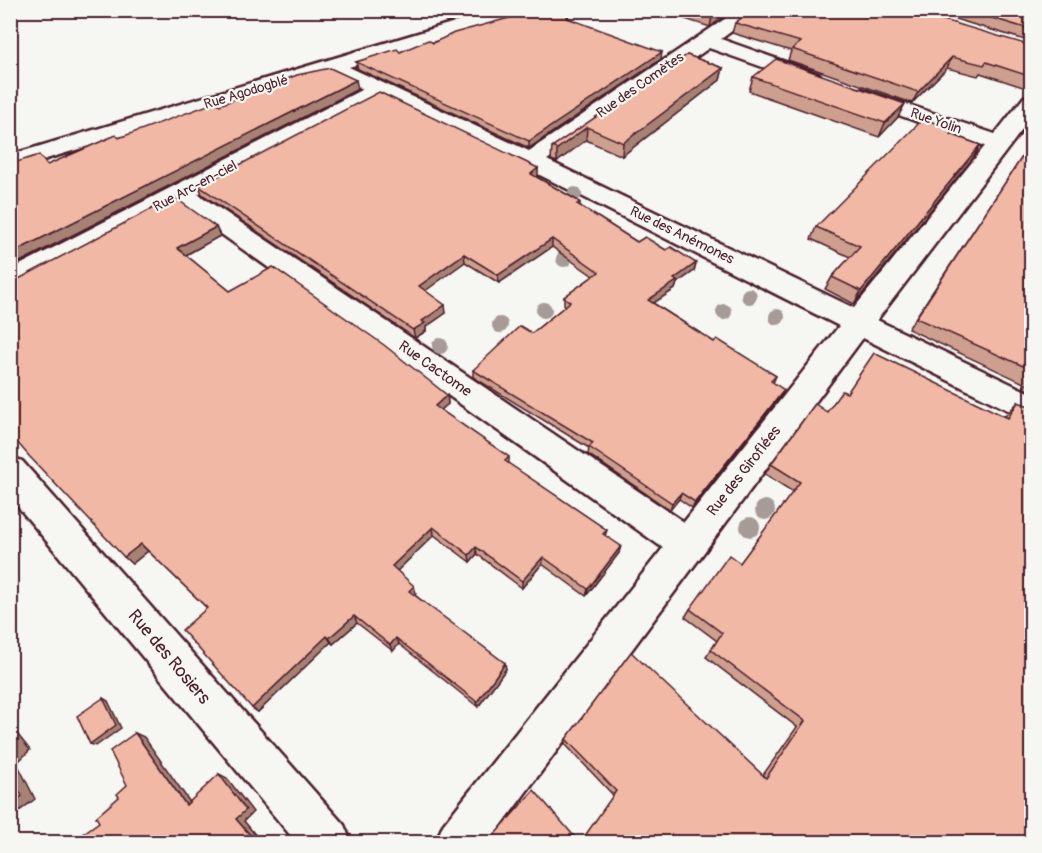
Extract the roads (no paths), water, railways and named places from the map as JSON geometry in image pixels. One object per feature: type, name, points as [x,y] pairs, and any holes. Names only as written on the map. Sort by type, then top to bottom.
[{"type":"street","name":"Rue Agodogblé","points":[[10,163],[516,10]]},
{"type":"street","name":"Rue des Comètes","points":[[530,161],[751,10]]},
{"type":"street","points":[[905,14],[933,15],[949,27]]},
{"type":"street","name":"Rue Yolin","points":[[705,40],[998,143]]},
{"type":"street","name":"Rue des Anémones","points":[[331,66],[530,161],[1032,408]]},
{"type":"street","name":"Rue Arc-en-ciel","points":[[10,282],[380,89]]},
{"type":"street","name":"Rue des Giroflées","points":[[460,843],[859,322],[1032,102]]},
{"type":"street","name":"Rue Cactome","points":[[181,194],[688,544]]},
{"type":"street","name":"Rue des Rosiers","points":[[10,471],[327,843]]}]
